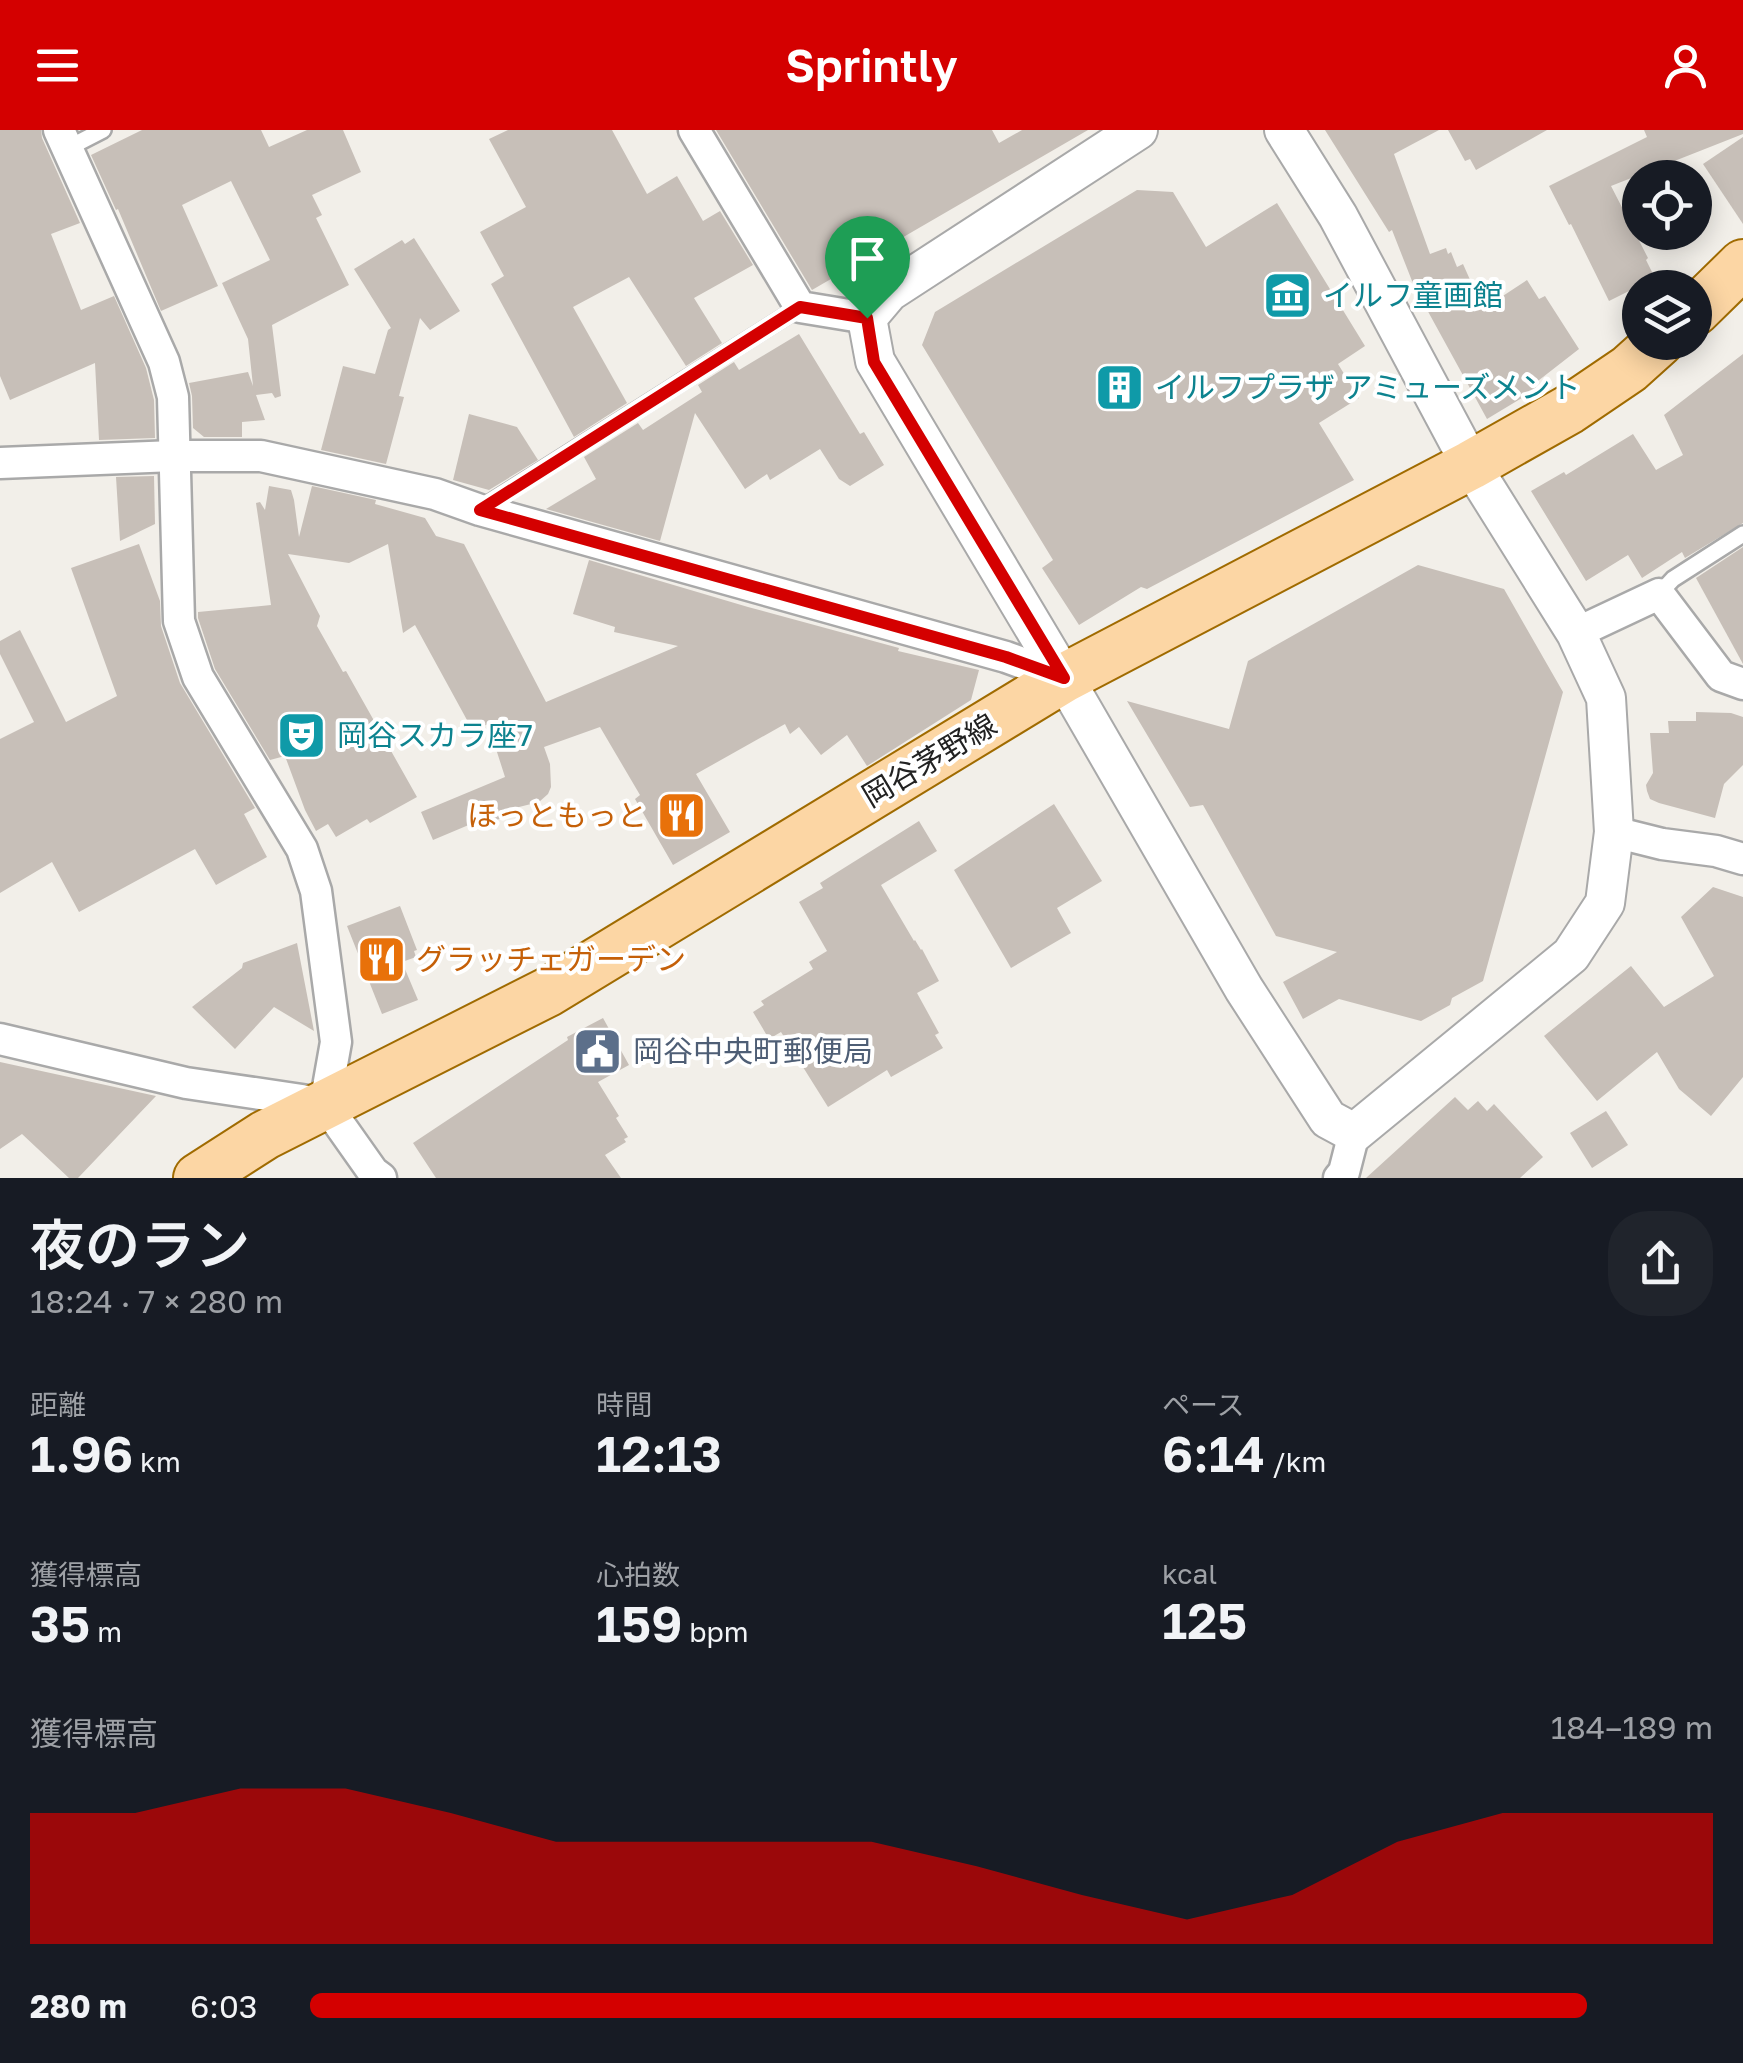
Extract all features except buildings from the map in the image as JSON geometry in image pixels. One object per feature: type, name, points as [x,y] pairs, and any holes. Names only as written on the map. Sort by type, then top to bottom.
[{"type":"main road","points":[[1712,294],[1743,264]]},
{"type":"main road","name":"岡谷茅野線","points":[[198,1178],[265,1135],[548,992],[1064,678],[1471,465],[1585,399],[1639,360]]},
{"type":"street","points":[[694,130],[800,307],[867,318]]},
{"type":"street","points":[[1138,130],[888,292],[867,318],[874,362],[1064,678],[1244,989],[1328,1119],[1354,1133]]},
{"type":"street","points":[[1284,130],[1338,216],[1471,465],[1576,633],[1606,698],[1614,832],[1605,903],[1572,956],[1354,1133],[1339,1178]]},
{"type":"street","points":[[63,139],[164,362],[172,398],[179,621],[198,677],[302,850],[316,891],[336,1042],[326,1104],[375,1176]]},
{"type":"street","points":[[0,463],[261,456],[435,494],[480,510],[1006,657],[1064,678]]},
{"type":"street","points":[[1576,633],[1659,594],[1721,676],[1743,684]]},
{"type":"street","points":[[1614,832],[1743,859]]},
{"type":"street","points":[[0,1039],[186,1083],[326,1104]]},
{"type":"lane","points":[[63,139],[104,130]]},
{"type":"lane","points":[[480,510],[800,307]]},
{"type":"lane","points":[[1659,594],[1673,579],[1743,534]]},
{"type":"place","name":"イルフ童画館","points":[[1288,295]]},
{"type":"place","name":"イルフプラザ アミューズメント","points":[[1120,387]]},
{"type":"place","name":"岡谷スカラ座7","points":[[302,735]]},
{"type":"place","name":"ほっともっと","points":[[682,815]]},
{"type":"place","name":"グラッチェガーデン","points":[[381,959]]},
{"type":"place","name":"岡谷中央町郵便局","points":[[598,1051]]},
{"type":"route","points":[[800,307],[867,318],[874,362],[1064,678],[1006,657],[480,510],[800,307]]}]
